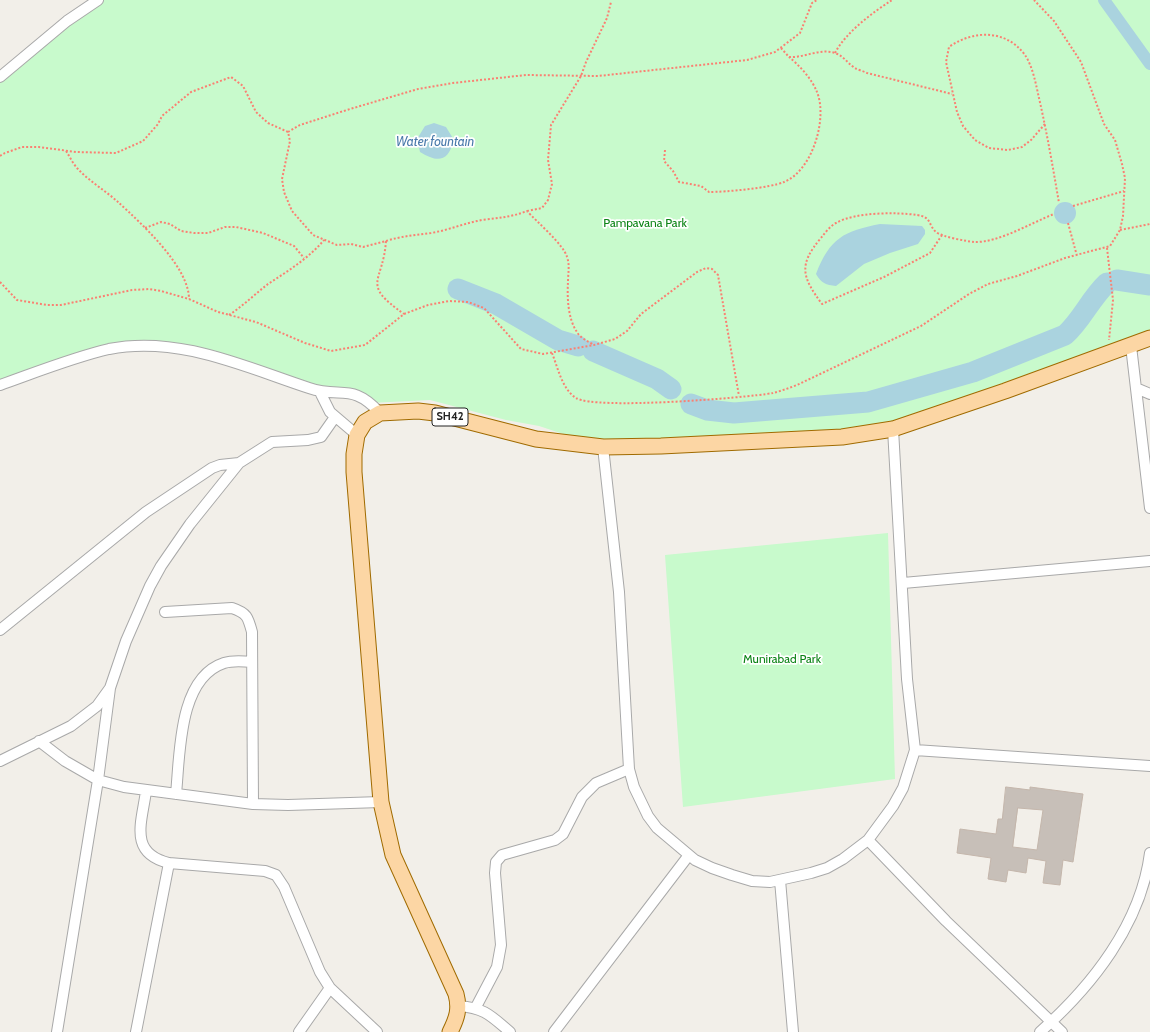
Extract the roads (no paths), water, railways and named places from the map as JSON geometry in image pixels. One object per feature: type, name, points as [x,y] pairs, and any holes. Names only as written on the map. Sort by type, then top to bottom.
[{"type":"main road","name":"SH42","points":[[380,413],[412,411],[435,413],[536,439],[603,447],[842,437],[893,429],[1107,355],[1150,338]]},
{"type":"main road","points":[[380,413],[365,422],[357,435],[354,454],[354,472],[381,802],[393,854],[456,994],[459,1006],[453,1030]]},
{"type":"street","points":[[0,77],[67,20],[98,0]]},
{"type":"street","points":[[0,385],[109,349],[137,346],[168,347],[197,350],[320,392],[347,392],[360,396],[370,402],[380,413]]},
{"type":"street","points":[[1132,346],[1150,508]]},
{"type":"street","points":[[1136,388],[1150,394]]},
{"type":"street","points":[[320,392],[335,417],[357,435]]},
{"type":"street","points":[[57,1032],[98,780],[110,688],[126,641],[150,586],[161,566],[190,524],[239,463],[272,442],[308,440],[321,437],[335,417]]},
{"type":"street","points":[[603,447],[618,592],[629,769],[634,787],[644,809],[657,828],[689,855],[712,868],[746,879],[770,882],[827,868],[843,859],[868,840],[893,806],[903,788],[915,750],[907,679],[903,584],[898,539],[893,429]]},
{"type":"street","points":[[0,630],[146,512],[212,468],[220,465],[239,463]]},
{"type":"street","points":[[903,584],[1150,561]]},
{"type":"street","points":[[165,612],[232,608],[242,611],[249,619],[252,662],[253,804]]},
{"type":"street","points":[[176,794],[183,723],[188,705],[200,680],[211,669],[224,663],[233,661],[252,662]]},
{"type":"street","points":[[0,761],[81,720],[97,706],[110,688]]},
{"type":"street","points":[[39,741],[65,761],[98,780],[146,791],[253,804],[288,805],[381,802]]},
{"type":"street","points":[[915,750],[1150,766]]},
{"type":"street","points":[[476,1007],[497,967],[501,945],[494,873],[496,862],[502,855],[556,840],[563,834],[582,797],[596,783],[629,769]]},
{"type":"street","points":[[146,791],[141,841],[148,854],[158,860],[169,863],[265,871],[276,875],[284,887],[320,972],[330,988],[377,1032]]},
{"type":"street","points":[[868,840],[946,921],[1062,1032]]},
{"type":"street","points":[[1040,1032],[1070,1004],[1114,948],[1136,907],[1147,875],[1150,853]]},
{"type":"street","points":[[554,1032],[689,855]]},
{"type":"street","points":[[136,1032],[169,863]]},
{"type":"street","points":[[780,880],[793,1032]]},
{"type":"street","points":[[299,1032],[330,988]]},
{"type":"street","points":[[459,1006],[476,1007],[493,1017],[510,1032]]},
{"type":"water","name":"Water fountain","points":[[434,123],[446,127],[454,140],[449,153],[442,158],[437,159],[426,156],[420,152],[417,139],[425,126]]},
{"type":"water","points":[[1065,202],[1073,205],[1076,213],[1073,221],[1065,224],[1057,221],[1054,213],[1057,205]]},
{"type":"water","points":[[880,224],[922,226],[925,230],[925,234],[918,244],[890,253],[864,264],[836,286],[827,284],[820,280],[816,274],[821,262],[833,244],[848,233]]},
{"type":"waterway","points":[[1104,0],[1150,64]]},
{"type":"waterway","points":[[1117,280],[1150,285]]},
{"type":"waterway","points":[[691,404],[707,410],[734,413],[868,402],[973,372],[1065,335],[1107,283]]},
{"type":"waterway","points":[[458,289],[496,304],[558,340],[578,346]]},
{"type":"waterway","points":[[593,351],[657,379],[671,389]]},
{"type":"park label","name":"Pampavana Park","points":[[645,223]]},
{"type":"park label","name":"Munirabad Park","points":[[782,659]]}]
